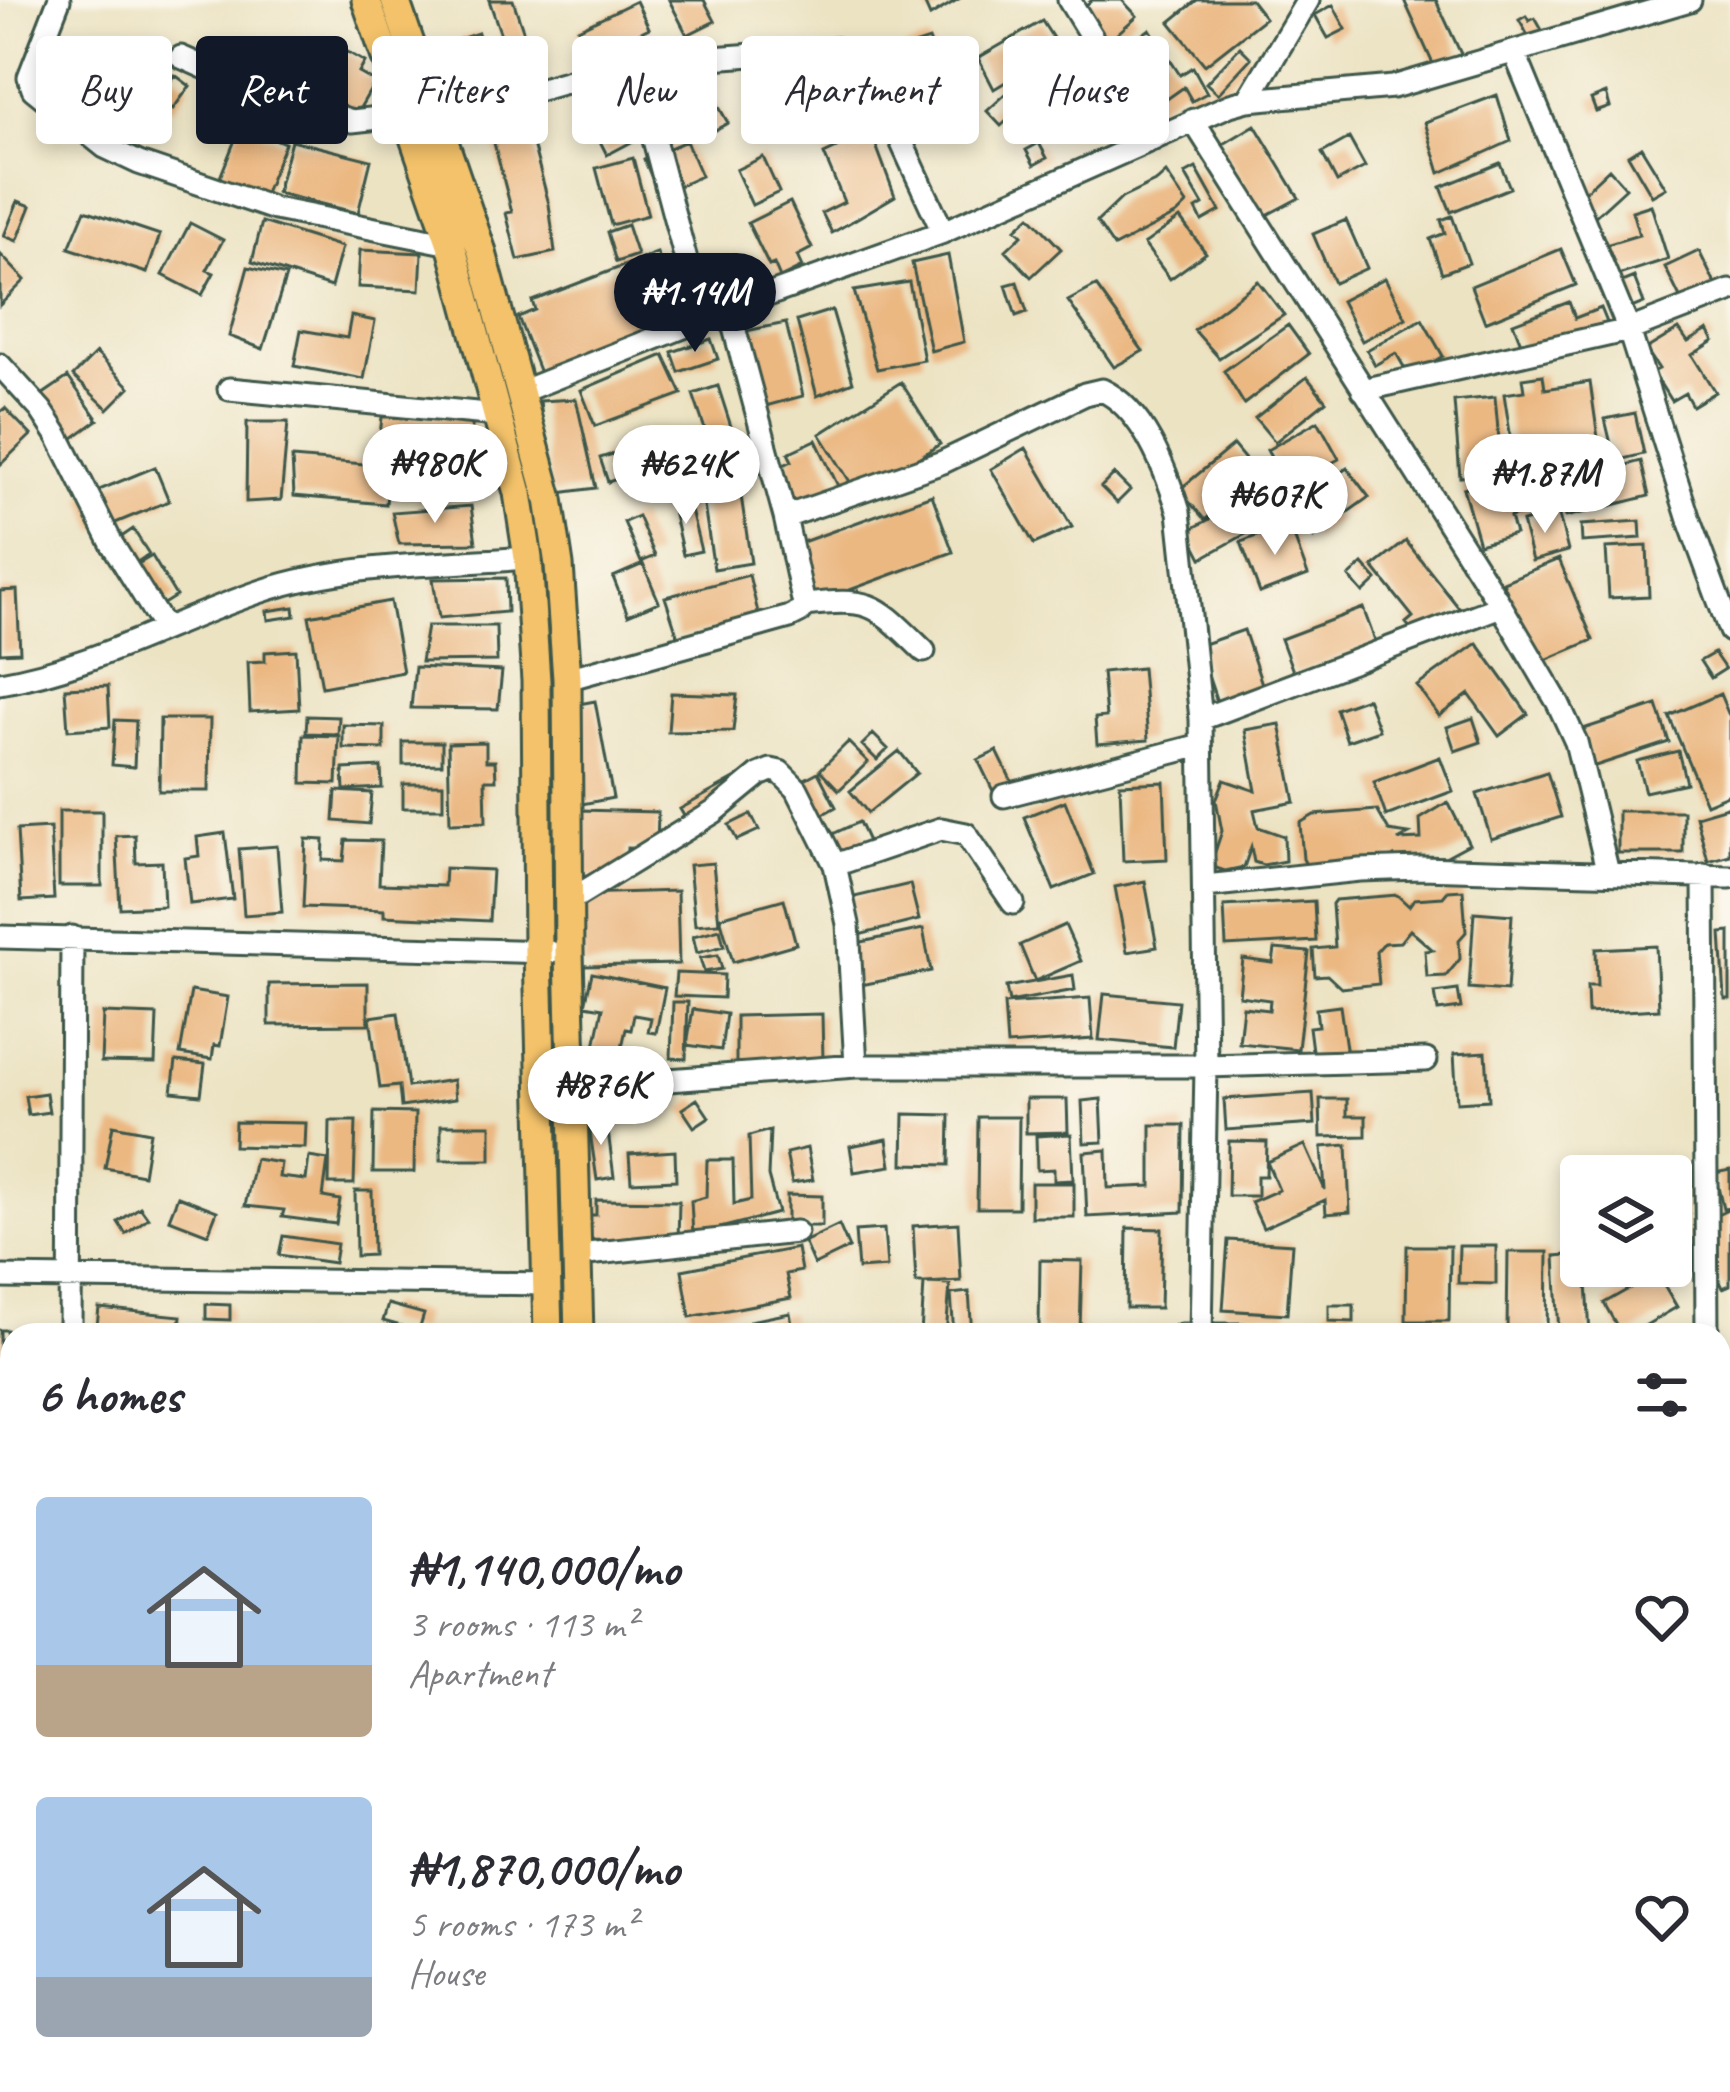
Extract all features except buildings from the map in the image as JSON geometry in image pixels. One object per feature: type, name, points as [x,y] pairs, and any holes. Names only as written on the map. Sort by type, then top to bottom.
[{"type":"main road","points":[[366,0],[379,36]]},
{"type":"main road","points":[[395,0],[407,36]]},
{"type":"main road","points":[[416,144],[451,244],[518,494],[528,558],[536,681],[548,1323]]},
{"type":"main road","points":[[445,144],[481,249],[520,392],[549,499],[559,565],[567,679],[568,953],[580,1323]]},
{"type":"street","points":[[59,0],[29,77],[33,89],[105,147],[275,209],[451,244]]},
{"type":"street","points":[[1069,0],[1091,36]]},
{"type":"street","points":[[1248,100],[1308,0]]},
{"type":"street","points":[[1169,132],[1248,100],[1393,86],[1515,54],[1614,11],[1690,0]]},
{"type":"street","points":[[548,87],[629,64],[837,49],[854,52],[865,63],[944,232]]},
{"type":"street","points":[[1515,54],[1629,330],[1730,632]]},
{"type":"street","points":[[181,57],[255,90],[352,121],[372,119]]},
{"type":"street","points":[[1193,120],[1501,606],[1576,742],[1608,873]]},
{"type":"street","points":[[655,144],[702,320]]},
{"type":"street","points":[[520,392],[729,309],[944,232],[1143,144]]},
{"type":"street","points":[[1363,390],[1629,330],[1730,291]]},
{"type":"street","points":[[567,679],[790,617],[804,604],[729,309]]},
{"type":"street","points":[[0,365],[58,436],[112,544],[164,628]]},
{"type":"street","points":[[229,389],[497,415]]},
{"type":"street","points":[[785,517],[943,463],[1102,390],[1127,406],[1170,480],[1179,512],[1202,745],[1206,1066],[1195,1323]]},
{"type":"street","points":[[0,683],[56,670],[264,590],[326,575],[528,558]]},
{"type":"street","points":[[804,604],[866,602],[883,611],[924,651]]},
{"type":"street","points":[[1201,719],[1501,606]]},
{"type":"street","points":[[1004,796],[1202,745]]},
{"type":"street","points":[[569,901],[771,770],[780,772],[797,789],[835,866],[848,924],[856,1066]]},
{"type":"street","points":[[835,866],[940,829],[953,830],[966,834],[1013,903]]},
{"type":"street","points":[[1205,886],[1360,870],[1730,877]]},
{"type":"street","points":[[1704,874],[1705,1323]]},
{"type":"street","points":[[0,937],[568,953]]},
{"type":"street","points":[[70,1323],[72,937]]},
{"type":"street","points":[[575,1087],[856,1066],[1206,1066],[1426,1060]]},
{"type":"street","points":[[578,1255],[796,1232]]},
{"type":"street","points":[[0,1276],[548,1284]]}]
